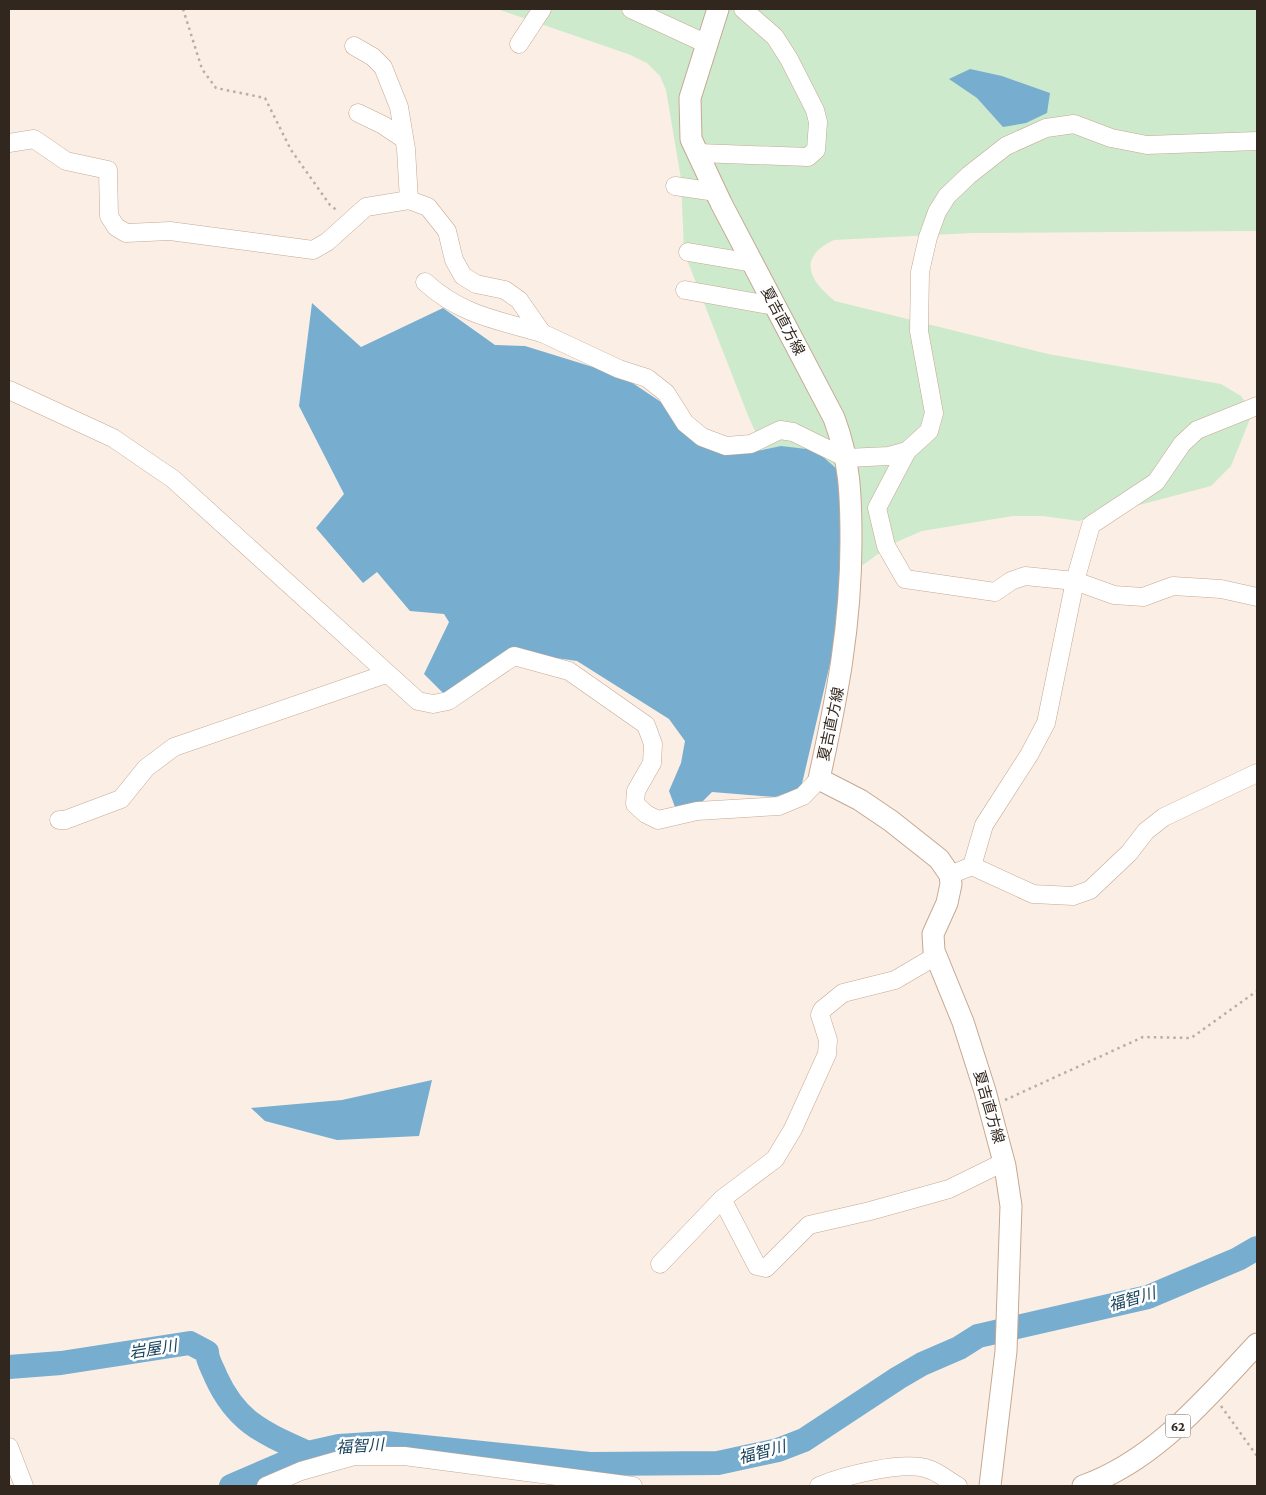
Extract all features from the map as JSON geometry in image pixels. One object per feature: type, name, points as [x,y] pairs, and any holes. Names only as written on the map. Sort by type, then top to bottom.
[{"type":"main road","name":"夏吉直方線","points":[[718,9],[690,98],[691,138],[752,263],[834,418],[846,458],[851,492],[851,573],[847,629],[839,686],[819,779],[860,800],[891,822],[939,859],[950,875],[951,884],[947,903],[933,934],[936,956],[963,1022],[1004,1162],[1011,1206],[1006,1351],[990,1486]]},
{"type":"main road","name":"62","points":[[1083,1486],[1120,1470],[1167,1438],[1257,1344]]},
{"type":"street","points":[[520,44],[542,9]]},
{"type":"street","points":[[698,153],[808,158],[816,150],[818,122],[815,110],[790,59],[775,38],[743,9]]},
{"type":"street","points":[[634,10],[707,44]]},
{"type":"street","points":[[354,46],[373,56],[384,67],[399,107],[404,139],[409,200]]},
{"type":"street","points":[[358,113],[383,125],[404,139]]},
{"type":"street","points":[[1257,141],[1147,145],[1111,138],[1074,124],[1046,128],[1006,146],[969,175],[947,196],[937,212],[928,237],[920,272],[919,330],[934,414],[929,431],[907,451],[877,508],[886,546],[905,580],[995,592],[1011,581],[1025,576],[1075,581],[1114,595],[1142,597],[1173,586],[1221,589],[1257,597]]},
{"type":"street","points":[[9,143],[34,140],[66,161],[108,170],[109,216],[116,227],[126,233],[170,231],[313,250],[328,242],[366,207],[409,200],[428,207],[447,231],[454,260],[463,276],[476,284],[505,290],[519,300],[542,333]]},
{"type":"street","points":[[675,186],[716,192]]},
{"type":"street","points":[[688,252],[752,263]]},
{"type":"street","points":[[426,282],[454,305],[476,314],[542,333],[619,369],[647,378],[666,393],[685,423],[702,437],[726,446],[751,444],[780,430],[793,432],[846,458],[889,456],[907,451]]},
{"type":"street","points":[[685,290],[775,306]]},
{"type":"street","points":[[9,390],[113,438],[173,479],[418,701],[433,704],[448,701],[514,656],[569,671],[646,725],[653,744],[652,763],[636,791],[635,804],[646,814],[658,820],[697,811],[779,806],[803,796],[819,779]]},
{"type":"street","points":[[972,866],[984,825],[1029,755],[1046,723],[1075,581],[1091,525],[1156,482],[1182,444],[1197,430],[1257,406]]},
{"type":"street","points":[[59,820],[65,820],[121,799],[146,768],[174,747],[386,674]]},
{"type":"street","points":[[950,875],[972,866],[1033,894],[1073,896],[1090,890],[1128,853],[1146,831],[1164,817],[1257,773]]},
{"type":"street","points":[[660,1264],[722,1199],[775,1159],[793,1129],[827,1054],[828,1040],[820,1016],[822,1010],[844,993],[895,980],[936,956]]},
{"type":"street","points":[[722,1199],[756,1266],[766,1268],[809,1225],[870,1212],[949,1189],[1004,1162]]},
{"type":"street","points":[[9,1447],[24,1486]]},
{"type":"street","points":[[266,1486],[300,1471],[354,1456],[404,1456],[632,1486]]},
{"type":"street","points":[[819,1486],[836,1479],[894,1467],[928,1468],[958,1486]]},
{"type":"path","points":[[183,9],[202,69],[216,88],[266,98],[291,150],[324,197],[330,205],[352,220]]},
{"type":"path","points":[[989,1107],[1143,1037],[1191,1038],[1257,991]]},
{"type":"path","points":[[1212,1392],[1257,1456]]},
{"type":"green space","points":[[497,9],[1257,9],[1257,231],[973,233],[834,240],[822,247],[815,254],[811,262],[814,278],[819,286],[835,301],[1048,354],[1221,384],[1241,396],[1251,409],[1250,419],[1231,466],[1211,486],[1079,521],[1043,516],[1013,516],[922,531],[892,544],[849,575],[793,514],[749,418],[684,252],[681,179],[666,90],[660,76],[647,63],[628,54]]},
{"type":"water","points":[[970,69],[1002,76],[1050,93],[1047,113],[1026,123],[1003,127],[977,98],[949,79]]},
{"type":"water","points":[[312,303],[361,347],[443,308],[495,345],[525,346],[622,376],[667,406],[701,445],[743,454],[781,446],[815,450],[845,476],[837,634],[801,788],[775,797],[712,792],[695,809],[675,807],[669,791],[681,763],[685,741],[669,719],[577,661],[513,652],[446,696],[424,674],[449,622],[444,614],[410,611],[377,572],[363,583],[316,528],[344,494],[299,406]]},
{"type":"water","points":[[432,1080],[419,1136],[337,1140],[265,1121],[251,1108],[342,1100]]},
{"type":"waterway","name":"福智川","points":[[231,1486],[308,1453],[339,1446],[385,1443],[590,1464],[718,1463],[778,1450],[804,1440],[898,1378],[922,1364],[959,1348],[978,1336],[1148,1297],[1238,1259],[1257,1248]]},
{"type":"waterway","name":"岩屋川","points":[[9,1367],[61,1363],[190,1343],[207,1352],[210,1365],[224,1393],[243,1416],[265,1432],[308,1453]]}]
